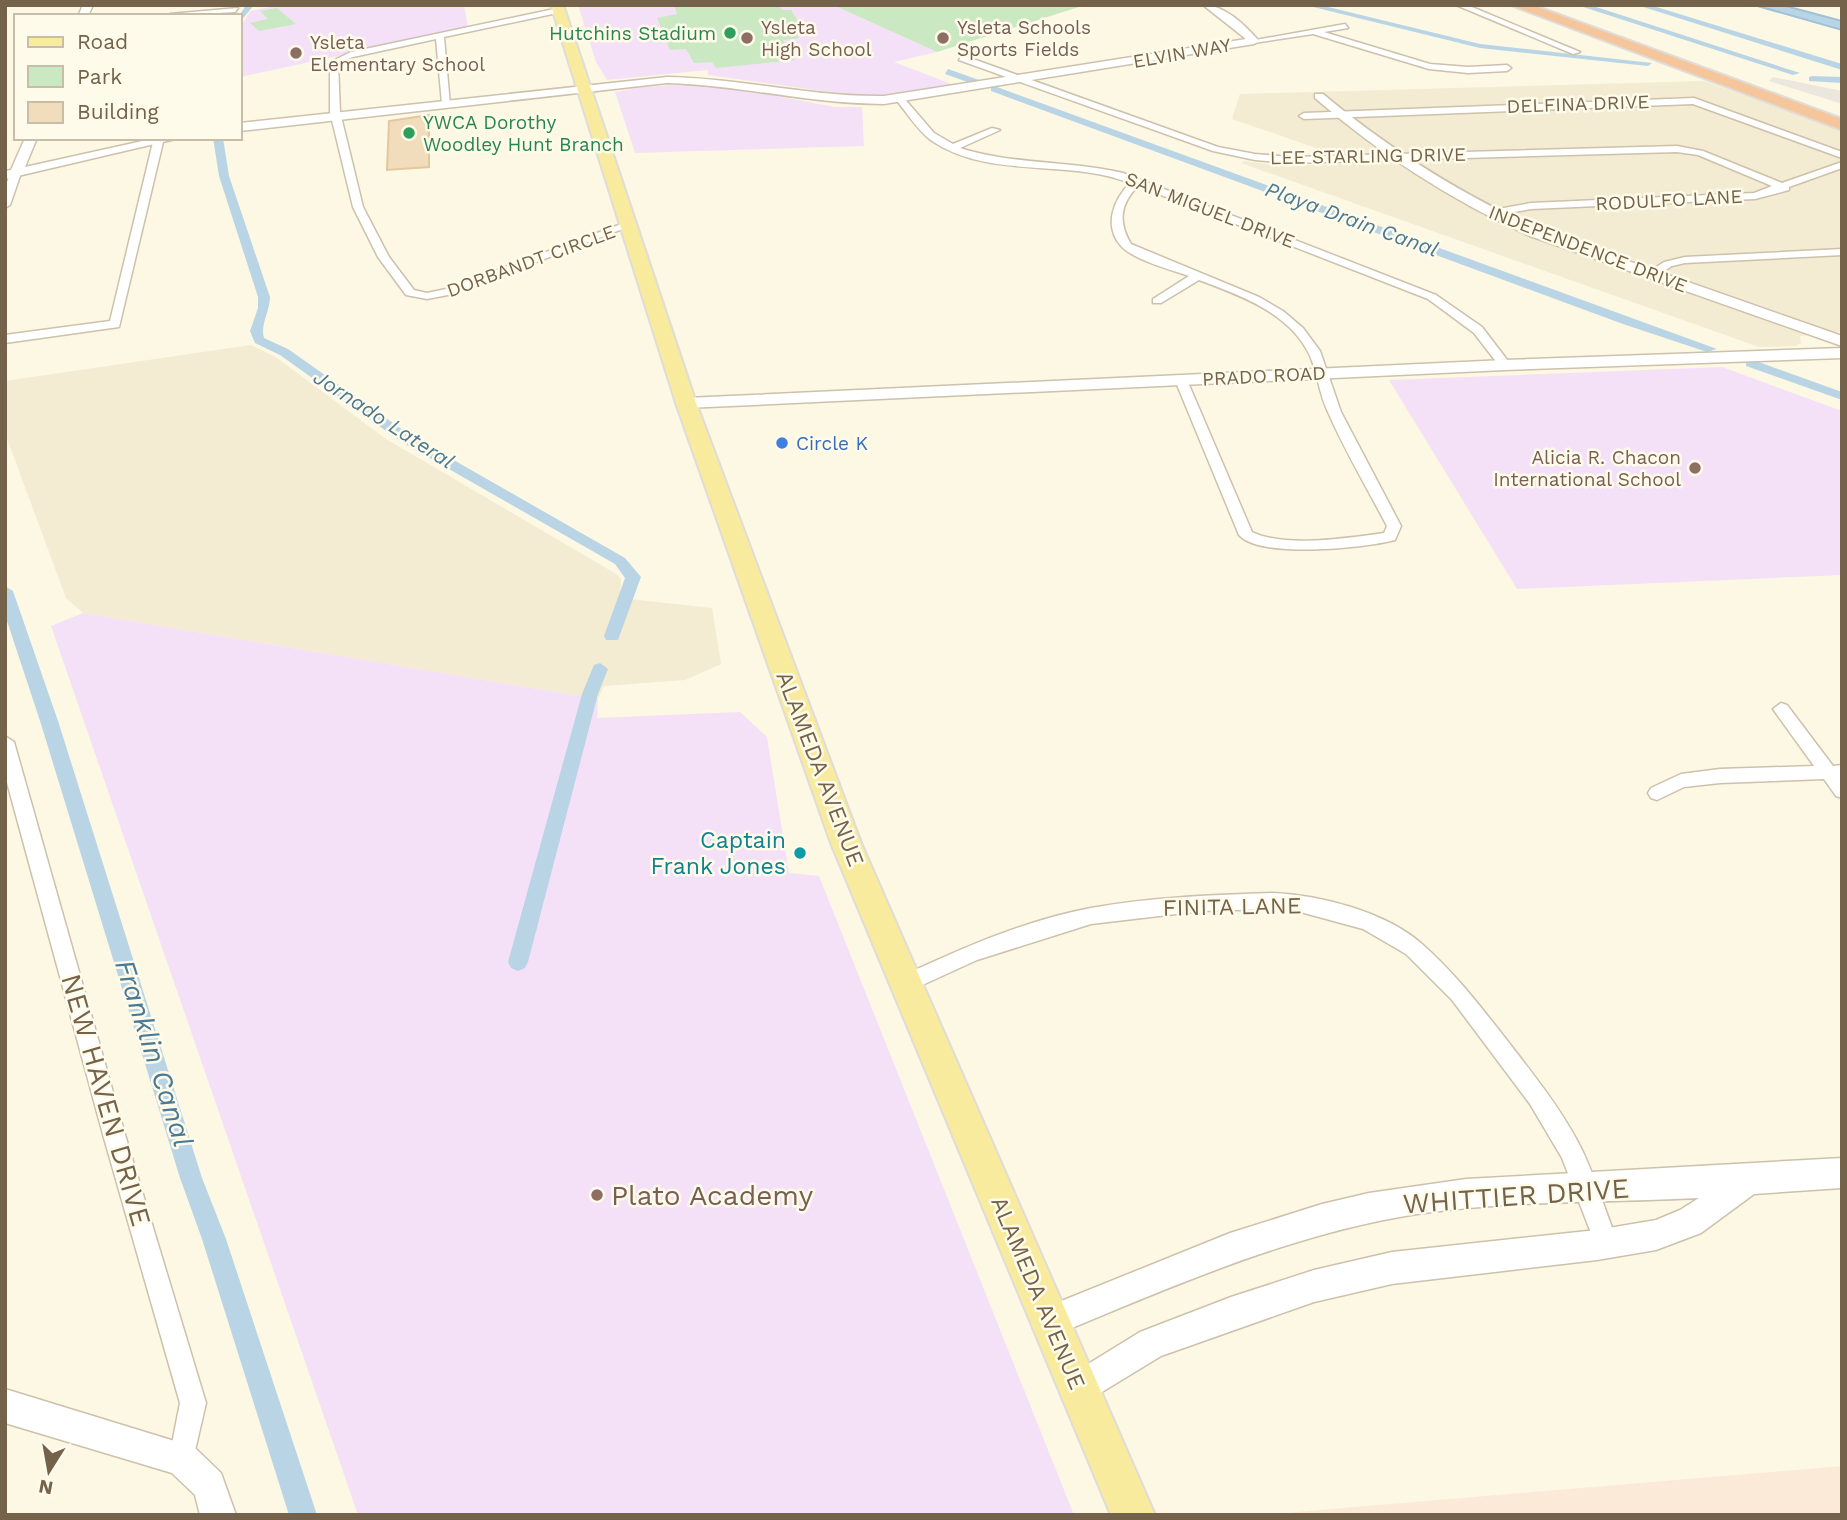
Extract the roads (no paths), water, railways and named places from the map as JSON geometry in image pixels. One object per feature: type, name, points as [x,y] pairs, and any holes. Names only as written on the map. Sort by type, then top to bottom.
[{"type":"highway","points":[[1518,5],[1842,125]]},
{"type":"highway","points":[[1546,5],[1842,113]]},
{"type":"main road","name":"ALAMEDA AVENUE","points":[[558,8],[686,403],[846,843],[1133,1515]]},
{"type":"street","points":[[1208,5],[1238,25],[1254,41]]},
{"type":"street","points":[[1460,5],[1576,52]]},
{"type":"street","name":"DORBANDT CIRCLE","points":[[558,8],[334,62],[335,112],[361,215],[384,257],[410,293],[427,296],[449,292],[628,225]]},
{"type":"street","points":[[189,14],[235,9]]},
{"type":"street","name":"ELVIN WAY","points":[[242,127],[684,79],[731,83],[832,99],[900,99],[1345,26]]},
{"type":"street","points":[[1313,31],[1429,66],[1460,70],[1507,68]]},
{"type":"street","points":[[440,36],[447,103]]},
{"type":"street","name":"LEE STARLING DRIVE","points":[[962,58],[1237,154],[1292,160],[1677,149],[1700,153],[1785,188]]},
{"type":"street","name":"INDEPENDENCE DRIVE","points":[[1319,96],[1394,158],[1491,214],[1535,233],[1842,341]]},
{"type":"street","name":"SAN MIGUEL DRIVE","points":[[900,99],[933,137],[954,147],[1005,161],[1080,167],[1137,181],[1432,297],[1478,330],[1505,365]]},
{"type":"street","name":"DELFINA DRIVE","points":[[1304,116],[1694,102],[1842,155]]},
{"type":"street","points":[[954,147],[995,130]]},
{"type":"street","points":[[5,205],[13,189],[10,174],[30,140]]},
{"type":"street","points":[[5,339],[116,324],[158,140],[10,174]]},
{"type":"street","name":"RODULFO LANE","points":[[1491,214],[1531,206],[1740,198],[1785,188],[1842,165]]},
{"type":"street","points":[[1137,181],[1118,204],[1116,220],[1125,243],[1134,250],[1278,313],[1307,340],[1324,373],[1334,412],[1394,526],[1390,537],[1277,544],[1251,540],[1246,535],[1181,380]]},
{"type":"street","points":[[1652,274],[1668,264],[1685,260],[1825,255],[1842,252]]},
{"type":"street","points":[[1825,255],[1842,265]]},
{"type":"street","points":[[1157,301],[1197,276]]},
{"type":"street","points":[[1803,327],[1816,342],[1816,346],[1807,354]]},
{"type":"street","name":"PRADO ROAD","points":[[686,403],[1505,365],[1842,353]]},
{"type":"street","points":[[1781,709],[1835,773],[1842,791]]},
{"type":"street","name":"NEW HAVEN DRIVE","points":[[5,742],[115,1138],[193,1403],[182,1459]]},
{"type":"street","points":[[1657,793],[1681,781],[1720,776],[1835,773]]},
{"type":"street","name":"FINITA LANE","points":[[907,984],[970,954],[1032,932],[1091,916],[1202,903],[1273,901],[1293,902],[1341,912],[1370,923],[1413,948],[1459,994],[1538,1097],[1571,1152],[1606,1243]]},
{"type":"street","name":"WHITTIER DRIVE","points":[[1050,1321],[1210,1255],[1307,1224],[1416,1199],[1842,1173]]},
{"type":"street","name":"WHITTIER DRIVE","points":[[1079,1390],[1151,1343],[1314,1286],[1392,1268],[1606,1243],[1656,1234],[1690,1222],[1749,1180]]},
{"type":"street","points":[[5,1406],[182,1459],[209,1485],[218,1515]]},
{"type":"water","points":[[1754,5],[1782,5],[1842,21],[1842,30]]},
{"type":"waterway","name":"Jornado Lateral","points":[[242,17],[250,5]]},
{"type":"waterway","points":[[1309,5],[1480,46],[1648,63]]},
{"type":"waterway","points":[[1581,5],[1796,73]]},
{"type":"waterway","points":[[1641,5],[1842,67]]},
{"type":"waterway","name":"Playa Drain Canal","points":[[948,72],[976,82]]},
{"type":"waterway","points":[[1812,79],[1842,80]]},
{"type":"waterway","name":"Playa Drain Canal","points":[[994,89],[1627,321],[1711,349]]},
{"type":"waterway","name":"Jornado Lateral","points":[[218,140],[224,176],[264,297],[264,308],[256,331],[259,340],[284,352],[405,438],[620,561],[633,577],[612,636]]},
{"type":"waterway","name":"Playa Drain Canal","points":[[1750,363],[1842,396]]},
{"type":"waterway","name":"Franklin Canal","points":[[5,591],[50,724],[191,1178],[214,1239],[303,1515]]},
{"type":"waterway","name":"Jornado Lateral","points":[[518,962],[590,694],[600,669]]},
{"type":"place","name":"Hutchins Stadium","points":[[730,33]]},
{"type":"place","name":"Ysleta High School","points":[[747,38]]},
{"type":"place","name":"Ysleta Schools Sports Fields","points":[[943,38]]},
{"type":"place","name":"Ysleta Elementary School","points":[[296,53]]},
{"type":"place","name":"YWCA Dorothy Woodley Hunt Branch","points":[[409,133]]},
{"type":"place","name":"Circle K","points":[[782,443]]},
{"type":"place","name":"Alicia R. Chacon International School","points":[[1695,468]]},
{"type":"place","name":"Captain Frank Jones","points":[[800,853]]},
{"type":"place","name":"Plato Academy","points":[[597,1195]]}]
